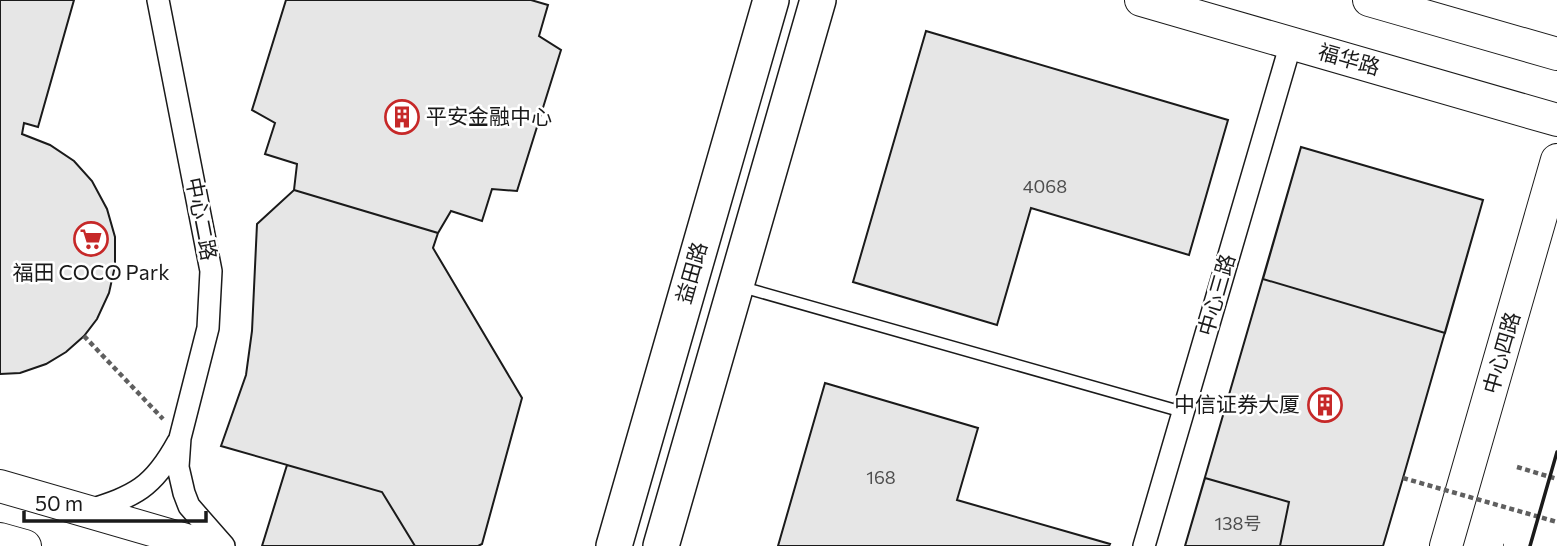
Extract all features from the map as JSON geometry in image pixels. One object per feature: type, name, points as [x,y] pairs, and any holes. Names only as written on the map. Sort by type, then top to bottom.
[{"type":"main road","points":[[760,0],[760,39]]},
{"type":"main road","name":"益田路","points":[[602,546],[618,531],[771,0]]},
{"type":"main road","points":[[661,546],[818,0]]},
{"type":"main road","points":[[803,51],[837,0]]},
{"type":"street","name":"中心二路","points":[[158,0],[211,271],[208,328],[180,438],[178,467],[189,506],[223,546]]},
{"type":"street","name":"福华路","points":[[1141,0],[1557,120]]},
{"type":"street","points":[[1369,0],[1557,54]]},
{"type":"street","name":"中心三路","points":[[1144,546],[1291,43]]},
{"type":"street","name":"中心四路","points":[[1446,546],[1557,160]]},
{"type":"street","name":"中心二路","points":[[86,511],[120,500],[148,484],[164,466],[180,438]]},
{"type":"street","points":[[0,486],[207,546]]},
{"type":"street","points":[[0,539],[25,546]]},
{"type":"lane","points":[[736,285],[1183,412]]},
{"type":"path","points":[[84,336],[180,438]]},
{"type":"path","points":[[1517,467],[1557,479]]},
{"type":"path","points":[[1403,478],[1557,522]]},
{"type":"building","points":[[0,0],[74,0],[38,127],[24,123],[22,134],[50,145],[74,161],[92,181],[107,209],[115,237],[115,266],[109,293],[97,319],[84,336],[66,352],[46,364],[20,373],[0,374]]},
{"type":"building","name":"平安金融中心","points":[[286,0],[531,0],[548,5],[539,36],[561,50],[517,191],[492,189],[482,221],[451,211],[438,233],[294,190],[297,164],[265,154],[275,123],[252,110]]},
{"type":"building","points":[[926,31],[1228,120],[1189,255],[1031,208],[997,325],[853,282]]},
{"type":"building","points":[[1301,147],[1483,200],[1445,333],[1263,279]]},
{"type":"building","name":"中信证券大厦","points":[[1301,147],[1483,200],[1403,478],[1383,546],[1185,546]]},
{"type":"building","points":[[294,190],[438,233],[433,248],[522,398],[482,544],[415,546],[382,492],[221,446],[246,375],[252,331],[257,224]]},
{"type":"building","points":[[825,383],[978,428],[957,500],[1110,544],[1109,546],[778,546]]},
{"type":"building","points":[[287,465],[382,492],[415,546],[262,546]]},
{"type":"building","points":[[1205,478],[1289,502],[1280,546],[1185,546]]},
{"type":"wall","points":[[1530,546],[1557,452]]},
{"type":"place","name":"平安金融中心","points":[[402,117]]},
{"type":"place","name":"福田 COCO Park","points":[[91,239]]},
{"type":"place","name":"中信证券大厦","points":[[1325,405]]}]
